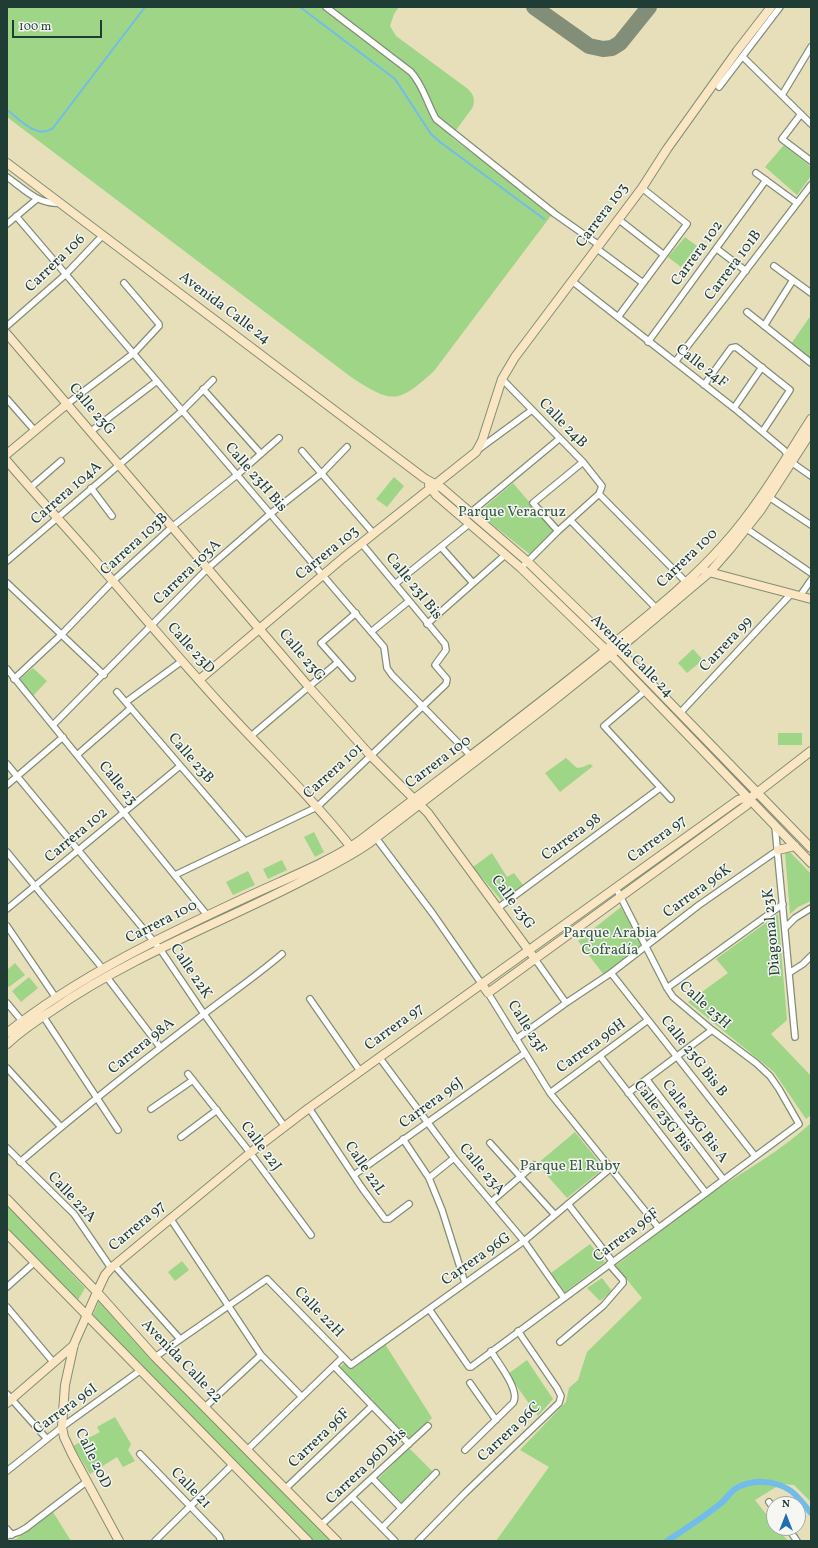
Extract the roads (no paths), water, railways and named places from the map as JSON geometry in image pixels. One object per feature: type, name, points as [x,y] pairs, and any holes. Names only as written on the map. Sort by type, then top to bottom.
[{"type":"main road","name":"Carrera 103","points":[[199,680],[324,575],[476,452],[482,441],[502,379],[516,357],[642,188],[667,149],[737,51],[771,7]]},
{"type":"main road","name":"Avenida Calle 24","points":[[8,164],[424,478],[434,487],[436,495],[521,568],[608,652],[811,863]]},
{"type":"main road","name":"Calle 23G","points":[[7,334],[309,687],[370,755],[433,820],[535,959]]},
{"type":"main road","points":[[7,454],[67,404]]},
{"type":"main road","name":"Carrera 100","points":[[615,646],[710,572],[746,529],[769,497],[811,419]]},
{"type":"main road","name":"Carrera 100","points":[[7,1033],[56,998],[158,945],[207,916],[353,850],[608,652],[656,608],[701,570],[741,524],[811,432]]},
{"type":"main road","name":"Calle 23D","points":[[7,461],[182,661],[317,807],[353,850]]},
{"type":"main road","name":"Avenida Calle 24","points":[[434,487],[442,488],[528,562],[615,646],[811,848]]},
{"type":"main road","points":[[701,570],[811,599]]},
{"type":"main road","name":"Carrera 100","points":[[158,945],[200,929],[267,899],[376,838],[471,756],[608,652]]},
{"type":"main road","name":"Carrera 97","points":[[488,993],[747,805],[749,799],[811,751]]},
{"type":"main road","name":"Carrera 97","points":[[87,1315],[105,1275],[113,1267],[170,1218],[250,1153],[309,1108],[481,983],[529,951],[738,800],[744,798],[749,799]]},
{"type":"main road","points":[[778,850],[795,846]]},
{"type":"main road","name":"Carrera 100","points":[[7,1044],[104,972]]},
{"type":"main road","name":"Calle 23F","points":[[481,983],[488,993]]},
{"type":"main road","name":"Avenida Calle 22","points":[[7,1199],[97,1292],[155,1357],[337,1541]]},
{"type":"main road","points":[[7,1234],[308,1541]]},
{"type":"main road","name":"Calle 20D","points":[[87,1315],[74,1344],[65,1385],[62,1427],[68,1445],[86,1482],[119,1541]]},
{"type":"main road","points":[[8,1399],[54,1363],[74,1344]]},
{"type":"street","points":[[326,7],[411,72],[420,84],[426,101],[436,119],[643,283]]},
{"type":"street","points":[[719,87],[780,7]]},
{"type":"street","points":[[782,95],[811,47]]},
{"type":"street","points":[[742,57],[811,124]]},
{"type":"street","points":[[801,114],[782,139],[811,161]]},
{"type":"street","points":[[8,164],[10,179],[37,199],[50,203],[60,203]]},
{"type":"street","points":[[756,173],[797,202]]},
{"type":"street","name":"Carrera 102","points":[[648,342],[766,180]]},
{"type":"street","name":"Carrera 101B","points":[[675,362],[811,185]]},
{"type":"street","points":[[618,318],[687,224],[642,188]]},
{"type":"street","points":[[7,224],[37,199]]},
{"type":"street","name":"Calle 23H Bis","points":[[16,216],[384,647],[387,668],[392,675],[423,705],[471,756]]},
{"type":"street","points":[[618,219],[664,254]]},
{"type":"street","name":"Carrera 106","points":[[7,326],[65,275],[103,235]]},
{"type":"street","points":[[717,249],[746,271]]},
{"type":"street","points":[[774,266],[811,293]]},
{"type":"street","points":[[764,326],[793,280]]},
{"type":"street","name":"Calle 24F","points":[[572,281],[763,431],[794,464],[811,476]]},
{"type":"street","points":[[67,404],[134,353],[160,326],[124,284]]},
{"type":"street","points":[[747,312],[811,363]]},
{"type":"street","points":[[704,385],[731,348],[734,347],[762,367],[790,390],[763,431]]},
{"type":"street","points":[[734,408],[762,367]]},
{"type":"street","name":"Calle 24B","points":[[502,379],[583,462],[602,485],[599,494]]},
{"type":"street","name":"Carrera 104A","points":[[7,561],[182,411],[213,380]]},
{"type":"street","points":[[90,432],[157,381]]},
{"type":"street","points":[[203,389],[261,454]]},
{"type":"street","points":[[7,399],[35,431]]},
{"type":"street","name":"Carrera 103","points":[[476,452],[532,410]]},
{"type":"street","name":"Carrera 103B","points":[[14,678],[61,634],[112,581],[172,527],[237,475],[279,438]]},
{"type":"street","points":[[470,513],[559,439]]},
{"type":"street","name":"Carrera 103A","points":[[53,725],[208,568],[270,514],[322,473],[347,447]]},
{"type":"street","points":[[302,450],[374,534]]},
{"type":"street","points":[[30,488],[61,461]]},
{"type":"street","points":[[558,531],[533,503],[583,462]]},
{"type":"street","points":[[91,488],[112,516]]},
{"type":"street","points":[[521,568],[558,531],[599,494],[686,582]]},
{"type":"street","points":[[769,497],[811,525]]},
{"type":"street","points":[[570,520],[656,608]]},
{"type":"street","points":[[395,584],[469,524]]},
{"type":"street","points":[[746,529],[811,573]]},
{"type":"street","name":"Calle 23I Bis","points":[[362,544],[446,646],[446,650],[435,665],[447,681]]},
{"type":"street","points":[[441,547],[473,583]]},
{"type":"street","points":[[427,624],[505,555]]},
{"type":"street","points":[[800,596],[811,580]]},
{"type":"street","points":[[7,583],[104,675]]},
{"type":"street","name":"Carrera 99","points":[[680,713],[791,594]]},
{"type":"street","points":[[371,632],[409,601]]},
{"type":"street","points":[[352,678],[321,643],[356,613]]},
{"type":"street","points":[[126,702],[182,661]]},
{"type":"street","points":[[251,736],[338,662]]},
{"type":"street","name":"Calle 23","points":[[7,669],[207,916]]},
{"type":"street","name":"Carrera 101","points":[[174,875],[317,807],[446,684],[447,681]]},
{"type":"street","points":[[645,691],[604,726],[671,799]]},
{"type":"street","name":"Calle 23B","points":[[117,692],[245,841]]},
{"type":"street","points":[[77,755],[131,708]]},
{"type":"street","points":[[7,785],[63,737]]},
{"type":"street","name":"Calle 22K","points":[[7,764],[78,851],[158,945],[204,1014],[285,1127]]},
{"type":"street","name":"Carrera 102","points":[[7,909],[180,766]]},
{"type":"street","name":"Carrera 98","points":[[498,908],[660,788]]},
{"type":"street","name":"Diagonal 23K","points":[[775,825],[795,1037]]},
{"type":"street","name":"Calle 23F","points":[[376,838],[433,914],[481,983]]},
{"type":"street","name":"Carrera 96K","points":[[516,1038],[611,973],[699,905],[778,850]]},
{"type":"street","points":[[7,852],[104,972],[160,1047]]},
{"type":"street","name":"Calle 23H","points":[[616,888],[673,997],[712,1030],[756,1063],[770,1076],[799,1124]]},
{"type":"street","points":[[667,988],[783,904]]},
{"type":"street","points":[[785,928],[795,918],[811,908]]},
{"type":"street","points":[[7,926],[56,998]]},
{"type":"street","name":"Carrera 98A","points":[[20,1162],[160,1047],[253,978],[282,954]]},
{"type":"street","points":[[789,973],[803,964],[811,956]]},
{"type":"street","name":"Calle 23G","points":[[535,959],[566,1003]]},
{"type":"street","name":"Calle 23G Bis B","points":[[611,973],[755,1156]]},
{"type":"street","name":"Calle 23F","points":[[488,993],[550,1093],[658,1227]]},
{"type":"street","points":[[310,999],[360,1071]]},
{"type":"street","points":[[7,1003],[22,1021]]},
{"type":"street","points":[[43,1016],[118,1130]]},
{"type":"street","name":"Carrera 96H","points":[[550,1093],[648,1020]]},
{"type":"street","points":[[628,1093],[712,1030]]},
{"type":"street","name":"Carrera 96J","points":[[354,1175],[525,1052]]},
{"type":"street","name":"Calle 23G Bis","points":[[600,1056],[706,1192]]},
{"type":"street","name":"Calle 23A","points":[[379,1057],[454,1158],[524,1241],[564,1298]]},
{"type":"street","points":[[7,1068],[61,1127]]},
{"type":"street","name":"Calle 22J","points":[[188,1074],[250,1153],[311,1235]]},
{"type":"street","points":[[151,1109],[194,1080]]},
{"type":"street","name":"Calle 23G Bis A","points":[[647,1080],[723,1179]]},
{"type":"street","name":"Calle 22L","points":[[309,1108],[376,1208],[385,1219],[389,1218],[409,1204]]},
{"type":"street","points":[[181,1137],[217,1110]]},
{"type":"street","name":"Carrera 96F","points":[[428,1309],[469,1367],[471,1367],[799,1124]]},
{"type":"street","points":[[403,1140],[429,1178],[442,1210],[465,1283]]},
{"type":"street","points":[[490,1143],[555,1215]]},
{"type":"street","name":"Calle 22A","points":[[7,1148],[74,1214],[113,1267],[180,1340]]},
{"type":"street","points":[[429,1178],[454,1158]]},
{"type":"street","points":[[491,1202],[534,1166]]},
{"type":"street","name":"Carrera 96G","points":[[351,1365],[524,1241],[611,1168]]},
{"type":"street","points":[[560,1342],[602,1306],[623,1283],[623,1280],[568,1204]]},
{"type":"street","points":[[170,1218],[227,1307],[261,1355],[302,1397]]},
{"type":"street","points":[[7,1287],[35,1262]]},
{"type":"street","name":"Calle 22H","points":[[227,1307],[267,1279],[351,1365]]},
{"type":"street","points":[[7,1307],[54,1363]]},
{"type":"street","points":[[155,1357],[227,1307]]},
{"type":"street","name":"Carrera 96C","points":[[418,1541],[465,1493],[559,1403],[561,1396],[557,1388],[518,1331]]},
{"type":"street","points":[[465,1450],[516,1399],[514,1388],[491,1352]]},
{"type":"street","points":[[205,1406],[261,1355]]},
{"type":"street","points":[[247,1450],[343,1357]]},
{"type":"street","points":[[334,1366],[409,1444]]},
{"type":"street","name":"Carrera 96I","points":[[7,1471],[47,1438],[141,1370]]},
{"type":"street","points":[[470,1383],[496,1420]]},
{"type":"street","points":[[8,1399],[47,1438]]},
{"type":"street","name":"Carrera 96F","points":[[285,1489],[372,1406]]},
{"type":"street","name":"Carrera 96D Bis","points":[[321,1526],[428,1426]]},
{"type":"street","name":"Calle 21","points":[[140,1454],[219,1536],[221,1541]]},
{"type":"street","points":[[155,1541],[233,1464]]},
{"type":"street","points":[[382,1528],[436,1473]]},
{"type":"street","points":[[372,1478],[401,1508]]},
{"type":"street","points":[[7,1528],[10,1536],[26,1528],[86,1482]]},
{"type":"street","points":[[352,1497],[395,1541]]},
{"type":"waterway","points":[[7,110],[23,123],[35,130],[41,132],[53,128],[145,7]]},
{"type":"waterway","points":[[300,7],[395,79],[431,134],[440,142],[544,219]]},
{"type":"waterway","points":[[667,1541],[714,1509],[735,1489],[755,1482],[768,1482],[788,1489],[811,1513]]},
{"type":"park label","name":"Parque Veracruz","points":[[512,513]]},
{"type":"park label","name":"Parque Arabia Cofradía","points":[[610,942]]},
{"type":"park label","name":"Parque El Ruby","points":[[570,1167]]}]
